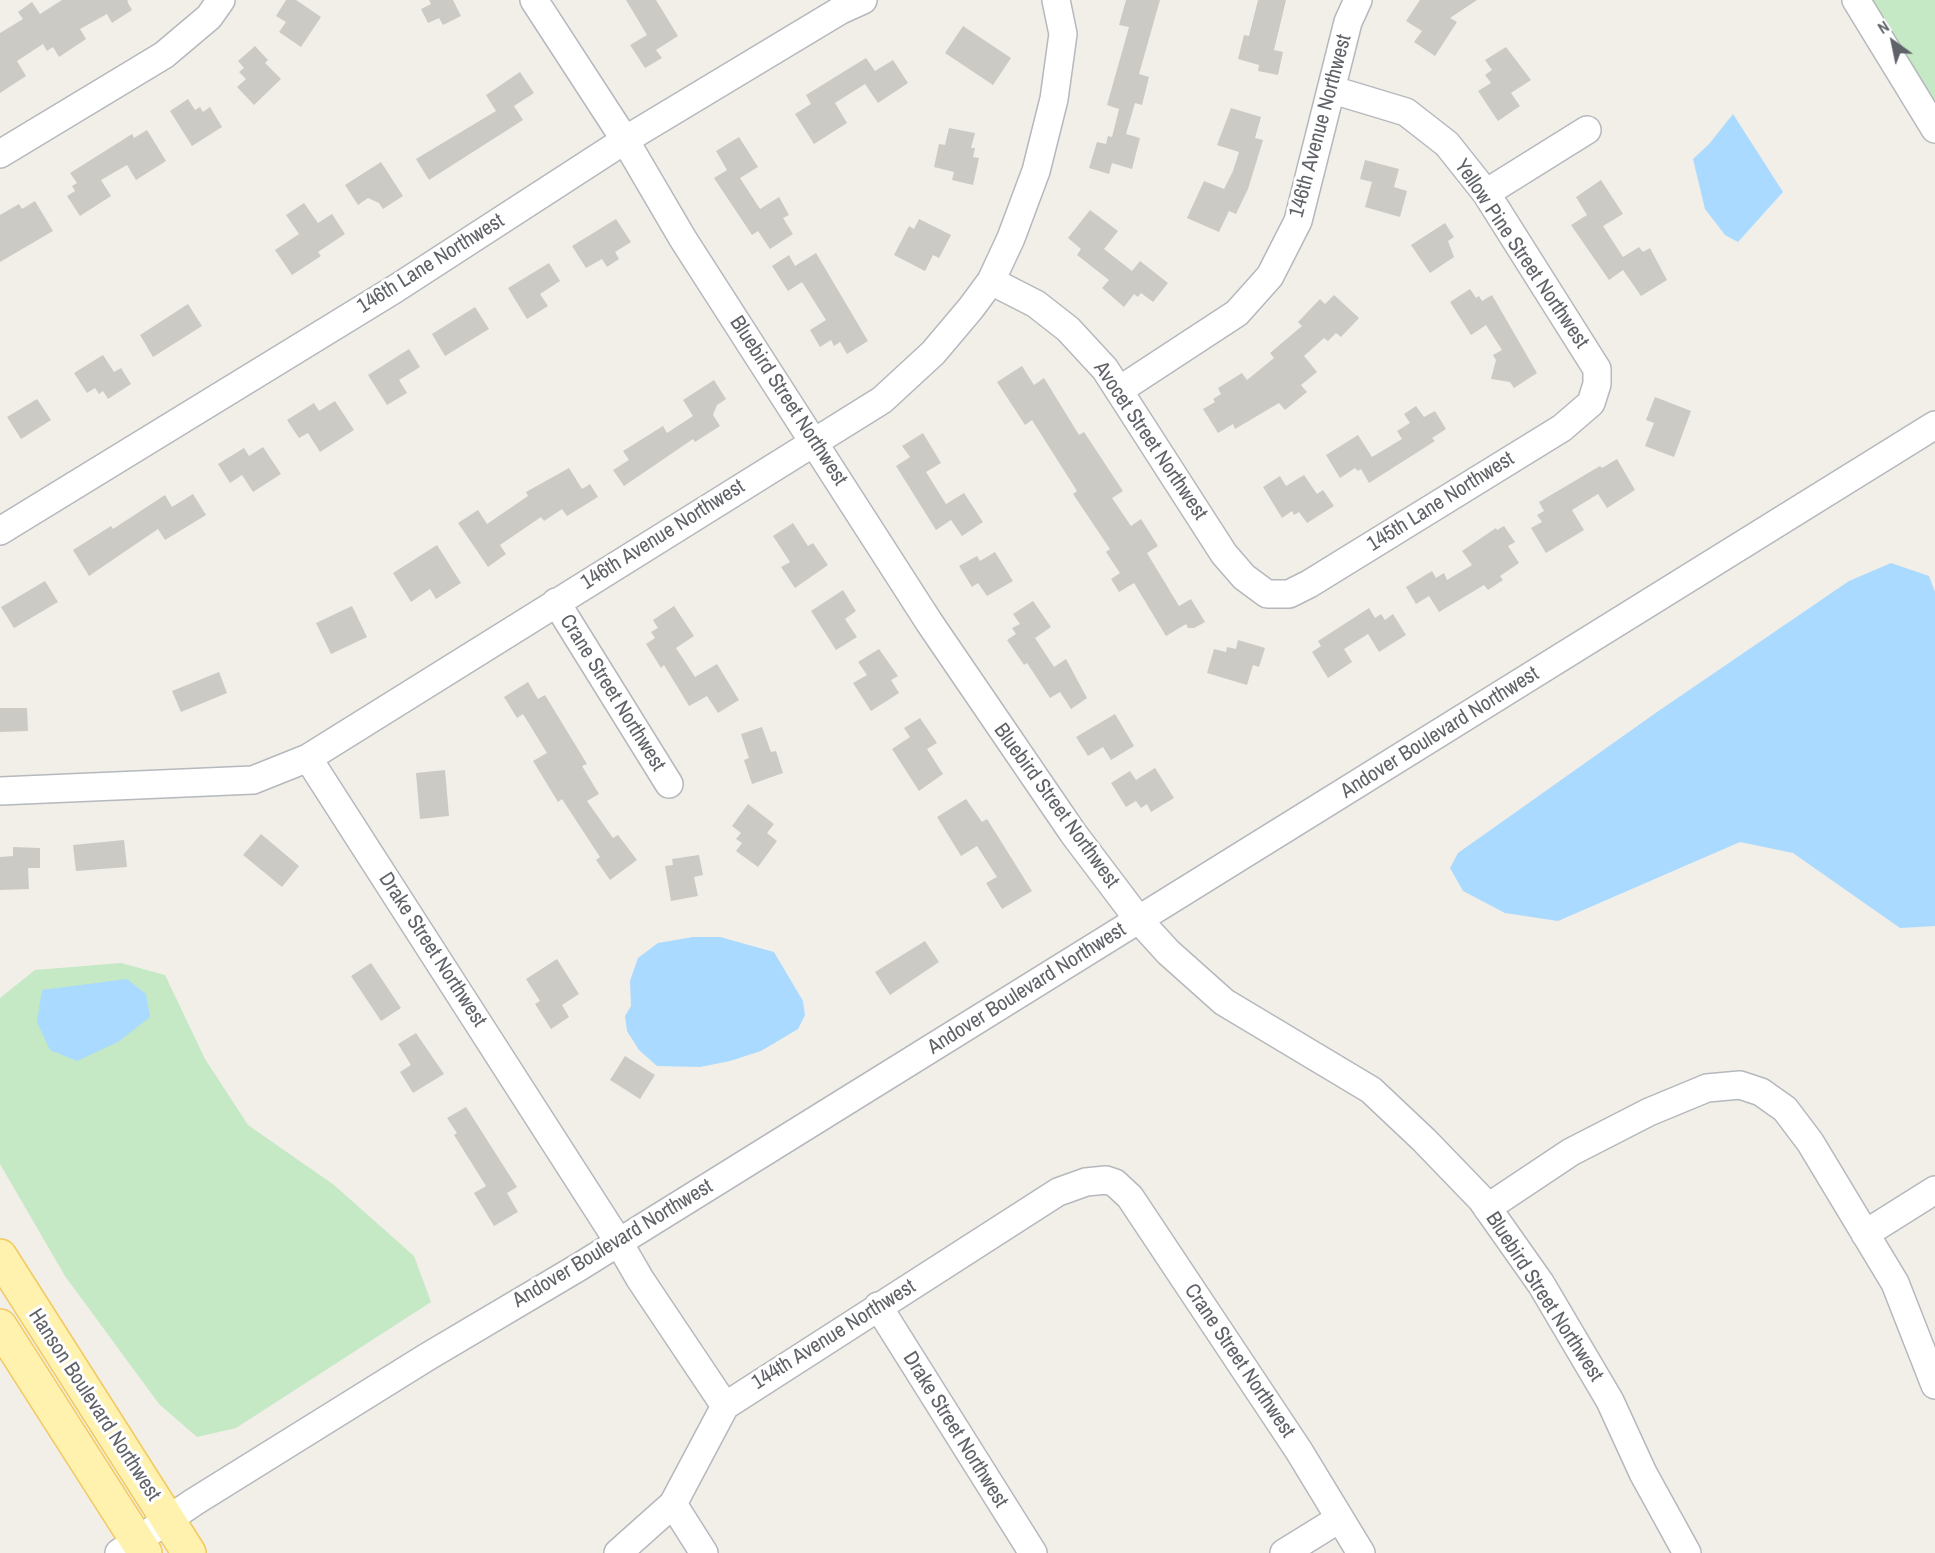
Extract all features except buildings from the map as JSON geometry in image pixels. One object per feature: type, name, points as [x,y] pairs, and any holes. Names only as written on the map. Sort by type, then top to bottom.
[{"type":"main road","name":"Hanson Boulevard Northwest","points":[[0,1256],[189,1553]]},
{"type":"main road","name":"Hanson Boulevard Northwest","points":[[0,1326],[133,1548]]},
{"type":"street","points":[[0,154],[164,55],[209,17],[221,0]]},
{"type":"street","name":"Bluebird Street Northwest","points":[[534,0],[625,140],[683,239],[929,622],[1046,796],[1138,919],[1168,952],[1224,1002],[1371,1090],[1424,1140],[1487,1208],[1541,1284],[1610,1401],[1643,1473],[1687,1553]]},
{"type":"street","name":"146th Lane Northwest","points":[[0,531],[394,289],[625,140],[841,10],[863,0]]},
{"type":"street","name":"146th Avenue Northwest","points":[[308,758],[882,400],[933,352],[992,281],[1036,171],[1054,99],[1062,34],[1056,0]]},
{"type":"street","name":"146th Avenue Northwest","points":[[1121,389],[1238,313],[1270,276],[1298,221],[1314,149],[1333,90],[1348,22],[1358,0]]},
{"type":"street","points":[[1856,0],[1935,129]]},
{"type":"street","name":"Yellow Pine Street Northwest","points":[[1333,90],[1406,112],[1447,144],[1486,193],[1597,369],[1598,384]]},
{"type":"street","points":[[1486,193],[1587,130]]},
{"type":"street","name":"Avocet Street Northwest","points":[[992,281],[1036,304],[1068,329],[1121,389],[1224,554],[1244,577],[1267,594]]},
{"type":"street","name":"145th Lane Northwest","points":[[1267,594],[1289,594],[1309,584],[1562,428],[1591,403],[1598,384]]},
{"type":"street","name":"Andover Boulevard Northwest","points":[[133,1548],[168,1520],[417,1363],[618,1241],[1935,425]]},
{"type":"street","name":"Crane Street Northwest","points":[[556,602],[669,784]]},
{"type":"street","points":[[0,791],[253,780],[308,758]]},
{"type":"street","name":"Drake Street Northwest","points":[[308,758],[618,1241],[640,1279],[725,1406]]},
{"type":"street","points":[[1487,1208],[1571,1152],[1649,1112],[1707,1088],[1740,1085],[1761,1092],[1785,1109],[1810,1142],[1895,1283],[1914,1325],[1935,1385]]},
{"type":"street","name":"Crane Street Northwest","points":[[1106,1180],[1115,1183],[1131,1197],[1299,1451],[1360,1553]]},
{"type":"street","name":"144th Avenue Northwest","points":[[618,1553],[673,1504],[725,1406],[1058,1192],[1086,1182],[1106,1180]]},
{"type":"street","points":[[1864,1234],[1935,1190]]},
{"type":"street","name":"Drake Street Northwest","points":[[878,1306],[1033,1553]]},
{"type":"street","points":[[673,1504],[704,1553]]},
{"type":"street","points":[[1284,1553],[1339,1519]]},
{"type":"green space","points":[[1867,0],[1935,0],[1935,108]]},
{"type":"green space","points":[[121,963],[165,975],[205,1059],[248,1125],[334,1185],[414,1256],[431,1302],[236,1428],[197,1437],[159,1404],[65,1276],[0,1164],[0,998],[35,970]]},
{"type":"water","points":[[1733,114],[1783,192],[1738,242],[1725,235],[1705,209],[1693,159],[1709,144]]},
{"type":"water","points":[[1891,563],[1929,576],[1935,592],[1935,926],[1900,928],[1793,853],[1740,842],[1558,921],[1505,913],[1463,891],[1450,868],[1458,853],[1657,712],[1849,581]]},
{"type":"water","points":[[693,937],[720,937],[774,952],[803,1001],[805,1015],[798,1029],[761,1051],[730,1061],[700,1067],[657,1066],[639,1050],[627,1031],[625,1016],[631,1006],[630,981],[638,958],[658,943]]},
{"type":"water","points":[[127,979],[146,994],[150,1017],[118,1042],[77,1061],[50,1050],[37,1022],[42,990]]}]
